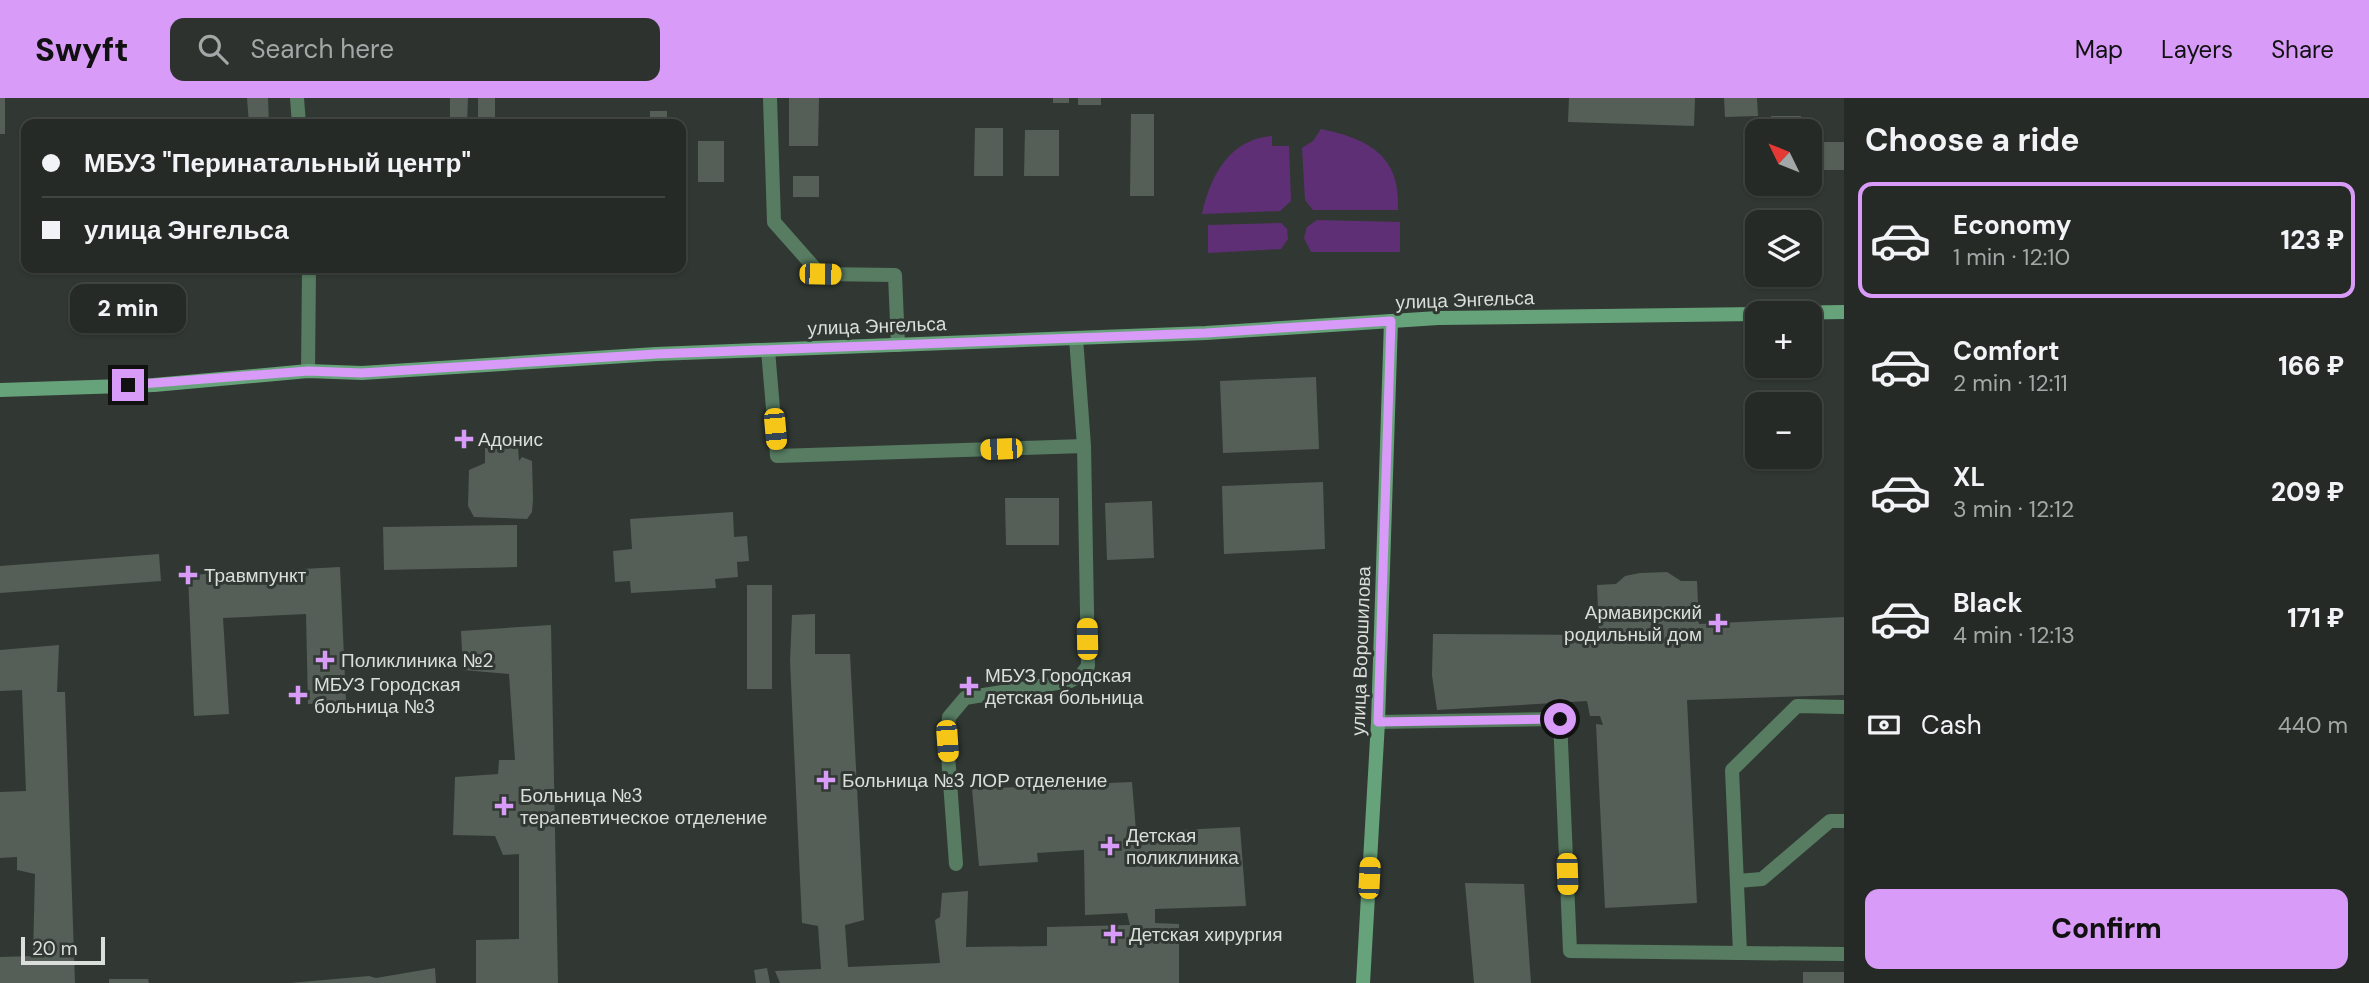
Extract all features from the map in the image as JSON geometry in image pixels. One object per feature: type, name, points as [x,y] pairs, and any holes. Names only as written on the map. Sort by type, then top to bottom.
[{"type":"main road","points":[[1822,312],[1844,312]]},
{"type":"main road","name":"улица Энгельса","points":[[0,390],[153,384],[308,371],[362,373],[768,350],[1076,338],[1391,321],[1745,314]]},
{"type":"main road","name":"улица Ворошилова","points":[[1363,983],[1378,722],[1391,321]]},
{"type":"street","points":[[298,98],[299,119]]},
{"type":"street","points":[[770,98],[774,222],[820,274],[895,275],[898,345]]},
{"type":"street","points":[[308,371],[309,273]]},
{"type":"street","points":[[956,864],[947,741],[950,717],[965,698],[1070,681],[1081,676],[1088,666],[1084,446],[1076,338]]},
{"type":"street","points":[[768,350],[777,456],[1084,446]]},
{"type":"street","points":[[1740,953],[1732,770],[1797,706],[1844,706]]},
{"type":"street","points":[[1378,722],[1560,719],[1570,951],[1844,954]]},
{"type":"street","points":[[1737,881],[1762,879],[1830,821],[1844,821]]},
{"type":"shaded area","points":[[1321,129],[1354,138],[1379,153],[1394,176],[1398,191],[1398,210],[1313,210],[1305,200],[1302,148],[1313,141]]},
{"type":"shaded area","points":[[1272,136],[1272,146],[1289,146],[1291,201],[1280,211],[1202,214],[1210,187],[1224,162],[1244,144]]},
{"type":"shaded area","points":[[1317,220],[1400,222],[1400,252],[1311,252],[1304,238],[1307,227]]},
{"type":"shaded area","points":[[1281,223],[1287,229],[1288,239],[1281,249],[1208,253],[1208,225]]},
{"type":"building","points":[[0,98],[5,98],[5,134],[0,134]]},
{"type":"building","points":[[247,98],[268,98],[269,119],[249,119]]},
{"type":"building","points":[[450,98],[468,98],[467,119],[450,119]]},
{"type":"building","points":[[478,98],[495,98],[495,119],[478,119]]},
{"type":"building","points":[[789,98],[819,98],[818,146],[789,146]]},
{"type":"building","points":[[1053,98],[1069,98],[1069,103],[1053,103]]},
{"type":"building","points":[[1078,98],[1101,98],[1101,105],[1078,105]]},
{"type":"building","points":[[1569,98],[1695,98],[1694,126],[1568,122]]},
{"type":"building","points":[[1724,98],[1757,98],[1758,116],[1725,117]]},
{"type":"building","points":[[650,111],[667,111],[667,119],[650,119]]},
{"type":"building","points":[[1131,114],[1154,114],[1154,196],[1130,196]]},
{"type":"building","points":[[1771,116],[1801,116],[1801,119],[1771,119]]},
{"type":"building","points":[[975,128],[1003,128],[1003,176],[974,176]]},
{"type":"building","points":[[1025,130],[1059,130],[1059,176],[1024,176]]},
{"type":"building","points":[[698,141],[724,141],[724,182],[698,182]]},
{"type":"building","points":[[1822,142],[1844,142],[1844,170],[1823,170]]},
{"type":"building","points":[[793,176],[819,176],[819,197],[793,197]]},
{"type":"building","points":[[1316,377],[1319,449],[1223,453],[1220,381]]},
{"type":"building","points":[[485,448],[518,448],[519,461],[522,457],[532,461],[532,512],[527,519],[474,517],[468,506],[469,470],[485,463]]},
{"type":"building","points":[[1323,482],[1325,549],[1224,554],[1222,486]]},
{"type":"building","points":[[1005,498],[1059,498],[1059,545],[1006,545]]},
{"type":"building","points":[[1152,501],[1154,558],[1107,560],[1105,503]]},
{"type":"building","points":[[733,512],[734,537],[747,536],[749,561],[737,562],[738,577],[715,579],[716,588],[631,593],[630,581],[615,582],[613,551],[632,549],[630,519]]},
{"type":"building","points":[[517,525],[517,567],[384,570],[383,527]]},
{"type":"building","points":[[159,554],[161,581],[0,593],[0,566]]},
{"type":"building","name":"Поликлиника №2","points":[[340,567],[346,702],[308,704],[306,614],[223,618],[229,714],[194,716],[188,575]]},
{"type":"building","points":[[1667,572],[1681,581],[1697,581],[1699,624],[1844,617],[1844,695],[1687,700],[1697,903],[1605,908],[1596,724],[1603,725],[1600,716],[1590,716],[1587,701],[1437,710],[1432,675],[1433,634],[1599,635],[1597,585],[1616,584],[1625,576],[1640,573]]},
{"type":"building","points":[[747,585],[772,585],[772,689],[747,689]]},
{"type":"building","points":[[815,614],[815,654],[850,654],[864,920],[845,925],[848,967],[940,963],[935,920],[940,917],[942,893],[968,891],[966,947],[1047,946],[1047,927],[1130,925],[1127,913],[1085,915],[1084,850],[1037,853],[1038,862],[979,866],[972,789],[1132,782],[1137,843],[1182,840],[1181,830],[1240,827],[1246,906],[1155,909],[1155,923],[1179,924],[1179,983],[780,983],[775,971],[821,969],[818,926],[802,923],[790,661],[792,615]]},
{"type":"building","name":"Больница №3 терапевтическое отделение","points":[[551,625],[558,983],[476,983],[476,940],[519,939],[519,854],[503,855],[495,836],[453,835],[455,777],[498,774],[499,760],[515,760],[509,674],[463,670],[461,631]]},
{"type":"building","points":[[59,645],[57,692],[65,692],[75,983],[0,983],[0,957],[33,956],[35,874],[17,870],[17,857],[0,858],[0,792],[26,791],[22,690],[0,691],[0,650]]},
{"type":"building","points":[[1465,883],[1524,884],[1531,983],[1474,983]]},
{"type":"building","points":[[435,968],[436,983],[290,983],[369,976],[376,978]]},
{"type":"building","points":[[767,968],[770,983],[756,983],[754,970]]},
{"type":"building","points":[[1803,972],[1844,972],[1844,983],[1803,983]]},
{"type":"building","points":[[109,979],[148,979],[149,983],[109,983]]},
{"type":"place","name":"Адонис","points":[[464,439]]},
{"type":"place","name":"Травмпункт","points":[[188,575]]},
{"type":"place","name":"Армавирский родильный дом","points":[[1718,623]]},
{"type":"place","name":"Поликлиника №2","points":[[325,660]]},
{"type":"place","name":"МБУЗ Городская детская больница","points":[[969,686]]},
{"type":"place","name":"МБУЗ Городская больница №3","points":[[298,695]]},
{"type":"place","name":"Больница №3 ЛОР отделение","points":[[826,780]]},
{"type":"place","name":"Больница №3 терапевтическое отделение","points":[[504,806]]},
{"type":"place","name":"Детская поликлиника","points":[[1110,846]]},
{"type":"place","name":"Детская хирургия","points":[[1113,934]]},
{"type":"route","points":[[128,385],[308,371],[362,373],[656,354],[1206,333],[1391,321],[1378,722],[1560,719]]}]
